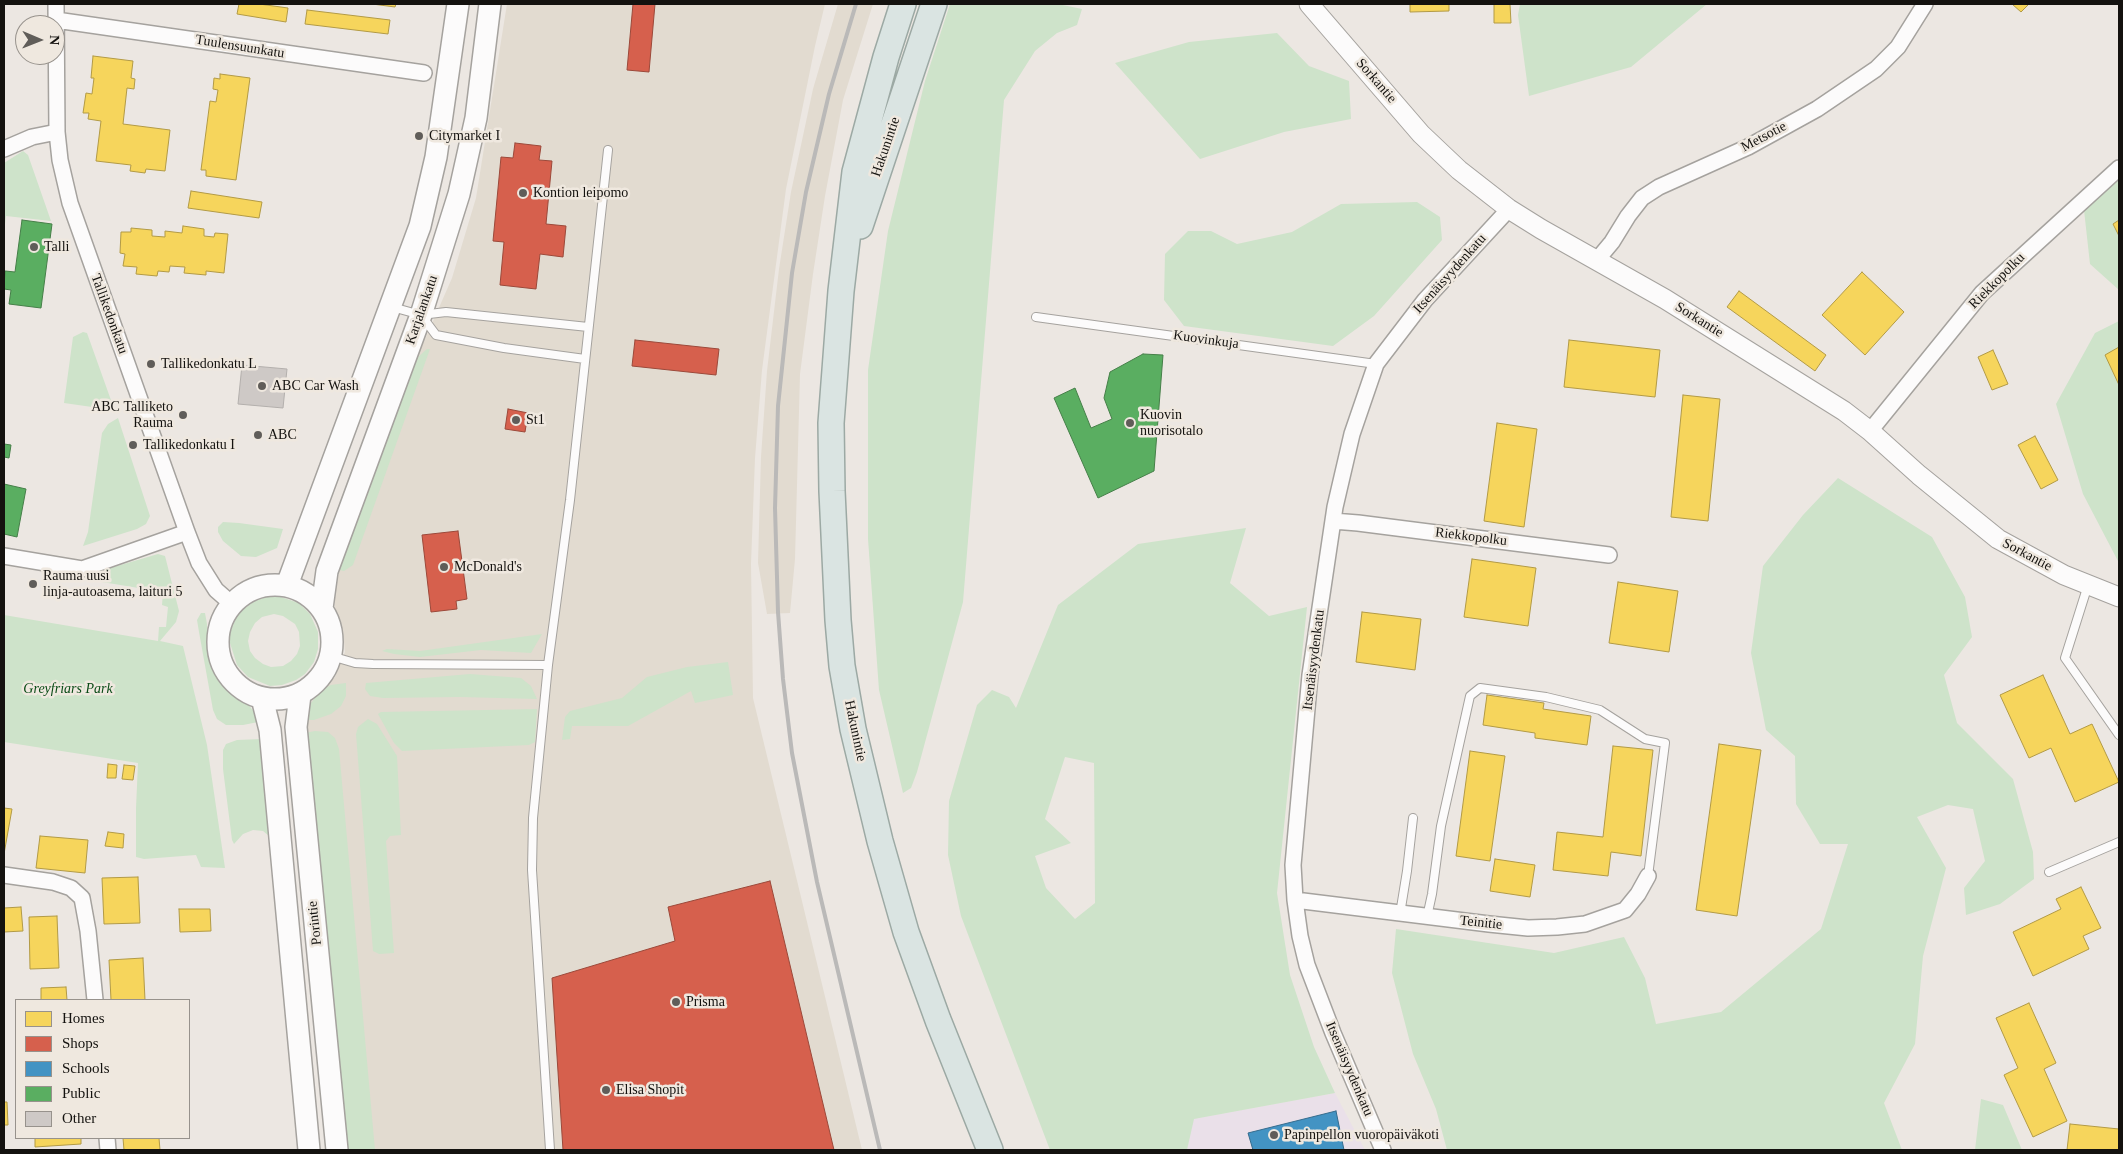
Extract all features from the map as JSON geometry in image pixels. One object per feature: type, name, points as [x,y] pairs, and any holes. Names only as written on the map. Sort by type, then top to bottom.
[{"type":"highway","name":"Hakunintie","points":[[903,4],[886,57],[855,172],[841,291],[831,423],[838,620],[842,666],[853,729],[880,841],[906,932],[938,1020],[990,1150]]},
{"type":"highway","name":"Hakunintie","points":[[841,291],[869,196],[910,80],[934,4]]},
{"type":"main road","points":[[287,585],[420,226],[436,157],[458,4]]},
{"type":"main road","name":"Karjalankatu","points":[[322,608],[327,571],[421,315],[459,194],[477,110],[490,4]]},
{"type":"main road","points":[[287,585],[308,594],[322,608],[328,618],[331,635],[331,656],[322,674],[312,686],[300,695],[280,701],[262,698],[244,690],[229,675],[221,658],[218,639],[222,620],[232,604],[247,592],[264,586],[287,585]]},
{"type":"main road","name":"Porintie","points":[[300,695],[296,727],[337,1150]]},
{"type":"main road","name":"Porintie","points":[[262,698],[270,730],[309,1150]]},
{"type":"street","name":"Sorkantie","points":[[1309,4],[1421,134],[1459,170],[1509,209],[1665,298],[1844,411],[1870,430],[1919,475],[1998,539],[2064,575],[2119,598]]},
{"type":"street","name":"Metsotie","points":[[1597,260],[1612,242],[1642,198],[1659,187],[1748,147],[1817,109],[1876,69],[1898,47],[1925,4]]},
{"type":"street","name":"Tuulensuunkatu","points":[[65,21],[424,73]]},
{"type":"street","name":"Tallikedonkatu","points":[[56,65],[57,132],[60,160],[70,203],[199,563],[216,590],[232,604]]},
{"type":"street","points":[[4,149],[32,137],[57,132]]},
{"type":"street","name":"Riekkopolku","points":[[1870,430],[1982,292],[2119,168]]},
{"type":"street","name":"Itsenäisyydenkatu","points":[[1383,1150],[1333,1033],[1307,965],[1300,936],[1293,865],[1310,675],[1333,521],[1352,434],[1376,364],[1425,300],[1509,209]]},
{"type":"street","name":"Riekkopolku","points":[[1333,521],[1609,555]]},
{"type":"street","points":[[4,556],[82,569],[187,532]]},
{"type":"street","points":[[4,875],[53,882],[71,888],[82,898],[88,931],[95,999]]},
{"type":"street","name":"Teinitie","points":[[1295,900],[1528,928],[1585,924],[1625,910],[1638,894],[1648,876]]},
{"type":"lane","points":[[550,1150],[532,870],[533,818],[548,665],[570,500],[608,150]]},
{"type":"lane","points":[[391,307],[421,315],[446,312],[588,327]]},
{"type":"lane","points":[[421,315],[436,335],[504,348],[585,359]]},
{"type":"lane","name":"Kuovinkuja","points":[[1036,317],[1376,364]]},
{"type":"lane","points":[[2088,585],[2065,658],[2119,735]]},
{"type":"lane","points":[[331,656],[355,663],[373,664],[548,665]]},
{"type":"lane","points":[[1427,917],[1441,826],[1470,696],[1480,688],[1546,697],[1600,710],[1645,739],[1665,743],[1648,876]]},
{"type":"lane","points":[[1400,914],[1413,818]]},
{"type":"lane","points":[[2049,872],[2119,842]]},
{"type":"shaded area","points":[[507,4],[825,4],[786,189],[762,370],[755,458],[751,564],[753,698],[862,1150],[344,1150],[305,733],[311,702],[335,677],[345,652],[343,631],[335,612],[334,596],[341,564],[412,369],[452,278],[476,198]]},
{"type":"shaded area","points":[[838,4],[873,4],[843,100],[813,274],[800,374],[795,559],[790,613],[767,614],[758,563],[761,457],[767,371],[779,269],[791,192],[813,89]]},
{"type":"shaded area","name":"Papinpellon vuoropäiväkoti","points":[[1335,1093],[1365,1150],[1187,1150],[1193,1119]]},
{"type":"green space","points":[[950,4],[1058,4],[1082,9],[1077,25],[1057,33],[1035,51],[1004,100],[963,602],[917,772],[911,788],[903,793],[879,690],[868,539],[868,370],[888,231],[925,81]]},
{"type":"green space","points":[[1520,4],[1707,4],[1631,67],[1529,96],[1518,15]]},
{"type":"green space","points":[[1277,33],[1309,66],[1349,81],[1351,119],[1284,132],[1200,159],[1115,63],[1189,42]]},
{"type":"green space","points":[[23,151],[28,155],[51,221],[6,216],[4,232],[4,163]]},
{"type":"green space","points":[[2119,168],[2119,290],[2090,264],[2083,201]]},
{"type":"green space","points":[[1417,202],[1440,217],[1442,240],[1374,316],[1333,346],[1184,326],[1164,300],[1165,254],[1188,231],[1211,231],[1237,244],[1292,232],[1341,204]]},
{"type":"green space","points":[[2119,321],[2119,563],[2083,494],[2056,404],[2095,333]]},
{"type":"green space","points":[[83,332],[87,333],[112,403],[99,408],[64,403],[73,337]]},
{"type":"green space","points":[[427,349],[430,349],[353,565],[344,571],[339,570],[417,358]]},
{"type":"green space","points":[[118,418],[150,516],[146,524],[137,529],[83,546],[88,532],[102,433],[108,424]]},
{"type":"green space","points":[[1838,478],[1932,537],[1965,597],[1972,637],[1944,675],[1957,723],[2013,779],[2033,852],[2034,879],[2000,904],[1966,915],[1964,888],[1985,861],[1973,809],[1948,805],[1917,817],[1946,868],[1923,956],[1915,1044],[1884,1103],[1902,1150],[1447,1150],[1436,1109],[1413,1054],[1392,973],[1396,929],[1554,953],[1624,937],[1645,978],[1656,1024],[1721,1012],[1821,929],[1848,844],[1820,844],[1796,804],[1795,756],[1766,730],[1751,653],[1763,566],[1803,515]]},
{"type":"green space","points":[[223,522],[283,529],[277,548],[256,557],[241,556],[223,541],[218,532],[218,527]]},
{"type":"green space","points":[[1246,528],[1230,583],[1269,616],[1307,607],[1277,893],[1290,975],[1314,1047],[1335,1093],[1194,1119],[1187,1150],[1050,1150],[961,916],[948,855],[949,801],[977,705],[992,690],[1009,697],[1016,708],[1058,605],[1138,544]],"holes":[[[1065,757],[1094,763],[1095,903],[1075,919],[1046,888],[1035,856],[1071,843],[1045,819]]]},
{"type":"green space","name":"Greyfriars Park","points":[[158,554],[165,556],[179,611],[176,622],[160,641],[183,646],[207,745],[225,868],[201,867],[196,855],[144,859],[136,857],[138,763],[4,742],[4,615],[158,641],[159,627],[166,627],[168,607],[162,605],[163,592],[102,582],[100,571]]},
{"type":"green space","points":[[266,597],[281,597],[299,603],[310,614],[318,632],[318,649],[314,662],[305,674],[296,680],[282,685],[270,686],[248,677],[237,665],[230,643],[230,633],[236,618],[242,610],[255,601]],"holes":[[[274,614],[283,616],[295,624],[299,632],[300,646],[297,654],[291,661],[283,666],[271,667],[255,658],[250,651],[248,641],[250,632],[255,623],[262,617]]]},
{"type":"green space","points":[[201,613],[205,613],[208,648],[214,672],[222,684],[247,703],[255,713],[258,722],[243,725],[226,725],[217,719],[213,710],[197,620]]},
{"type":"green space","points":[[542,634],[531,653],[481,650],[420,657],[382,651],[387,649],[420,651]]},
{"type":"green space","points":[[728,662],[733,695],[695,703],[691,691],[628,726],[572,726],[570,739],[562,740],[565,717],[570,711],[622,698],[647,677],[687,667]]},
{"type":"green space","points":[[470,674],[521,678],[531,686],[537,699],[383,698],[370,696],[365,689],[366,683]]},
{"type":"green space","points":[[346,683],[346,696],[341,706],[331,714],[314,720],[305,720],[311,703],[321,690],[331,685]]},
{"type":"green space","points":[[537,709],[535,742],[529,745],[402,751],[394,743],[378,714],[381,712]]},
{"type":"green space","points":[[368,719],[377,724],[397,756],[401,835],[390,836],[386,841],[394,953],[379,954],[373,951],[356,734],[358,727]]},
{"type":"green space","points":[[315,731],[328,732],[335,738],[339,749],[375,1150],[344,1150],[305,733]]},
{"type":"green space","points":[[262,739],[269,836],[263,831],[253,830],[243,834],[234,844],[223,769],[223,750],[226,744],[237,740]]},
{"type":"green space","points":[[1981,1099],[2003,1105],[2022,1150],[1975,1150]]},
{"type":"building: Homes","points":[[239,4],[259,4],[288,8],[286,22],[237,14]]},
{"type":"building: Homes","points":[[372,4],[396,4],[395,7]]},
{"type":"building: Homes","points":[[1410,4],[1449,4],[1449,11],[1410,12]]},
{"type":"building: Homes","points":[[1494,4],[1510,4],[1511,23],[1494,23]]},
{"type":"building: Homes","points":[[2012,4],[2029,4],[2021,12]]},
{"type":"building: Homes","points":[[307,10],[390,20],[388,34],[305,24]]},
{"type":"building: Homes","points":[[93,56],[133,61],[131,78],[135,79],[134,89],[127,88],[123,124],[170,130],[165,171],[146,169],[145,173],[130,171],[131,165],[96,161],[101,121],[88,119],[89,113],[83,113],[86,93],[92,94],[94,78],[91,78]]},
{"type":"building: Homes","points":[[220,74],[250,78],[236,180],[206,176],[206,170],[201,170],[210,101],[216,102],[218,90],[213,89],[214,78],[220,79]]},
{"type":"building: Homes","points":[[191,191],[262,202],[259,218],[188,208]]},
{"type":"building: Homes","points":[[2119,220],[2119,236],[2113,224]]},
{"type":"building: Homes","points":[[183,226],[204,229],[204,236],[214,237],[215,233],[228,234],[224,273],[206,271],[206,275],[184,273],[185,267],[170,266],[169,272],[158,271],[157,276],[136,274],[137,267],[123,266],[125,254],[120,253],[121,232],[131,232],[131,228],[152,230],[152,236],[165,237],[165,231],[182,233]]},
{"type":"building: Homes","points":[[1862,272],[1904,312],[1865,355],[1822,315]]},
{"type":"building: Homes","points":[[1739,291],[1826,355],[1815,371],[1727,307]]},
{"type":"building: Homes","points":[[1569,340],[1660,350],[1655,397],[1564,387]]},
{"type":"building: Homes","points":[[2119,347],[2119,385],[2105,355]]},
{"type":"building: Homes","points":[[1993,350],[2008,384],[1992,390],[1978,357]]},
{"type":"building: Homes","points":[[1683,395],[1720,399],[1708,521],[1671,517]]},
{"type":"building: Homes","points":[[1497,423],[1537,429],[1524,527],[1484,521]]},
{"type":"building: Homes","points":[[2035,436],[2058,480],[2041,489],[2018,445]]},
{"type":"building: Homes","points":[[1472,559],[1536,568],[1528,626],[1464,617]]},
{"type":"building: Homes","points":[[1618,582],[1678,591],[1669,652],[1609,643]]},
{"type":"building: Homes","points":[[1362,612],[1421,619],[1415,670],[1356,662]]},
{"type":"building: Homes","points":[[2043,675],[2070,734],[2092,724],[2119,782],[2075,802],[2051,748],[2029,758],[2000,695]]},
{"type":"building: Homes","points":[[1487,695],[1544,703],[1543,709],[1591,716],[1587,745],[1535,738],[1535,733],[1483,725]]},
{"type":"building: Homes","points":[[1719,744],[1761,750],[1737,916],[1696,910]]},
{"type":"building: Homes","points":[[1613,746],[1653,750],[1641,856],[1611,852],[1608,876],[1553,870],[1557,832],[1603,837]]},
{"type":"building: Homes","points":[[1470,751],[1505,756],[1490,861],[1456,856]]},
{"type":"building: Homes","points":[[108,764],[117,765],[116,778],[107,778]]},
{"type":"building: Homes","points":[[124,765],[135,766],[133,780],[122,779]]},
{"type":"building: Homes","points":[[4,808],[12,809],[4,854]]},
{"type":"building: Homes","points":[[108,832],[124,834],[123,848],[105,846]]},
{"type":"building: Homes","points":[[40,836],[88,840],[85,873],[36,868]]},
{"type":"building: Homes","points":[[1495,859],[1535,865],[1530,897],[1490,891]]},
{"type":"building: Homes","points":[[138,877],[140,923],[104,924],[102,878]]},
{"type":"building: Homes","points":[[2081,887],[2101,928],[2083,936],[2089,949],[2033,976],[2013,932],[2061,909],[2056,899]]},
{"type":"building: Homes","points":[[21,907],[23,931],[4,932],[4,908]]},
{"type":"building: Homes","points":[[179,909],[210,909],[211,931],[180,932]]},
{"type":"building: Homes","points":[[57,916],[59,968],[30,969],[29,917]]},
{"type":"building: Homes","points":[[143,958],[145,999],[111,999],[109,960]]},
{"type":"building: Homes","points":[[66,987],[67,999],[41,999],[41,988]]},
{"type":"building: Homes","points":[[2029,1003],[2056,1063],[2044,1069],[2067,1121],[2033,1137],[2004,1075],[2018,1068],[1996,1018]]},
{"type":"building: Homes","points":[[4,1102],[7,1102],[8,1125],[4,1125]]},
{"type":"building: Homes","points":[[2070,1124],[2119,1129],[2119,1150],[2067,1150]]},
{"type":"building: Homes","points":[[35,1139],[81,1139],[81,1144],[35,1147]]},
{"type":"building: Homes","points":[[123,1139],[159,1139],[160,1150],[124,1150]]},
{"type":"building: Shops","points":[[633,4],[655,4],[649,72],[627,70]]},
{"type":"building: Shops","name":"Kontion leipomo","points":[[515,143],[541,146],[539,160],[552,161],[546,224],[566,226],[563,257],[540,254],[536,289],[500,285],[504,242],[493,241],[501,157],[513,158]]},
{"type":"building: Shops","points":[[635,340],[719,349],[716,375],[632,366]]},
{"type":"building: Shops","points":[[508,409],[528,413],[525,432],[505,429]]},
{"type":"building: Shops","name":"McDonald's","points":[[458,531],[467,599],[456,601],[457,609],[431,612],[422,535]]},
{"type":"building: Shops","name":"Prisma","points":[[770,881],[834,1150],[563,1150],[552,978],[675,941],[668,907]]},
{"type":"building: Schools","points":[[1336,1111],[1344,1150],[1253,1150],[1248,1133]]},
{"type":"building: Public","name":"Talli","points":[[22,220],[52,224],[41,308],[9,304],[11,290],[4,289],[5,271],[15,272]]},
{"type":"building: Public","name":"Kuovin nuorisotalo","points":[[1143,354],[1163,355],[1154,471],[1098,498],[1054,398],[1075,388],[1091,428],[1112,419],[1104,398],[1110,372]]},
{"type":"building: Public","points":[[4,444],[11,445],[9,458],[4,457]]},
{"type":"building: Public","points":[[4,484],[26,489],[17,537],[4,534]]},
{"type":"building: Other","name":"ABC Car Wash","points":[[242,365],[287,369],[283,408],[238,404]]},
{"type":"railway","points":[[856,4],[829,94],[806,192],[792,273],[778,406],[775,508],[778,612],[783,679],[792,753],[817,882],[880,1150]]},
{"type":"place","name":"Citymarket I","points":[[419,136]]},
{"type":"place","name":"Kontion leipomo","points":[[523,193]]},
{"type":"place","name":"Talli","points":[[34,247]]},
{"type":"place","name":"Tallikedonkatu L","points":[[151,364]]},
{"type":"place","name":"ABC Car Wash","points":[[262,386]]},
{"type":"place","name":"ABC Talliketo Rauma","points":[[183,415]]},
{"type":"place","name":"St1","points":[[516,420]]},
{"type":"place","name":"Kuovin nuorisotalo","points":[[1130,423]]},
{"type":"place","name":"ABC","points":[[258,435]]},
{"type":"place","name":"Tallikedonkatu I","points":[[133,445]]},
{"type":"place","name":"McDonald's","points":[[444,567]]},
{"type":"place","name":"Rauma uusi linja-autoasema, laituri 5","points":[[33,584]]},
{"type":"place","name":"Prisma","points":[[676,1002]]},
{"type":"place","name":"Elisa Shopit","points":[[606,1090]]},
{"type":"place","name":"Papinpellon vuoropäiväkoti","points":[[1274,1135]]}]
